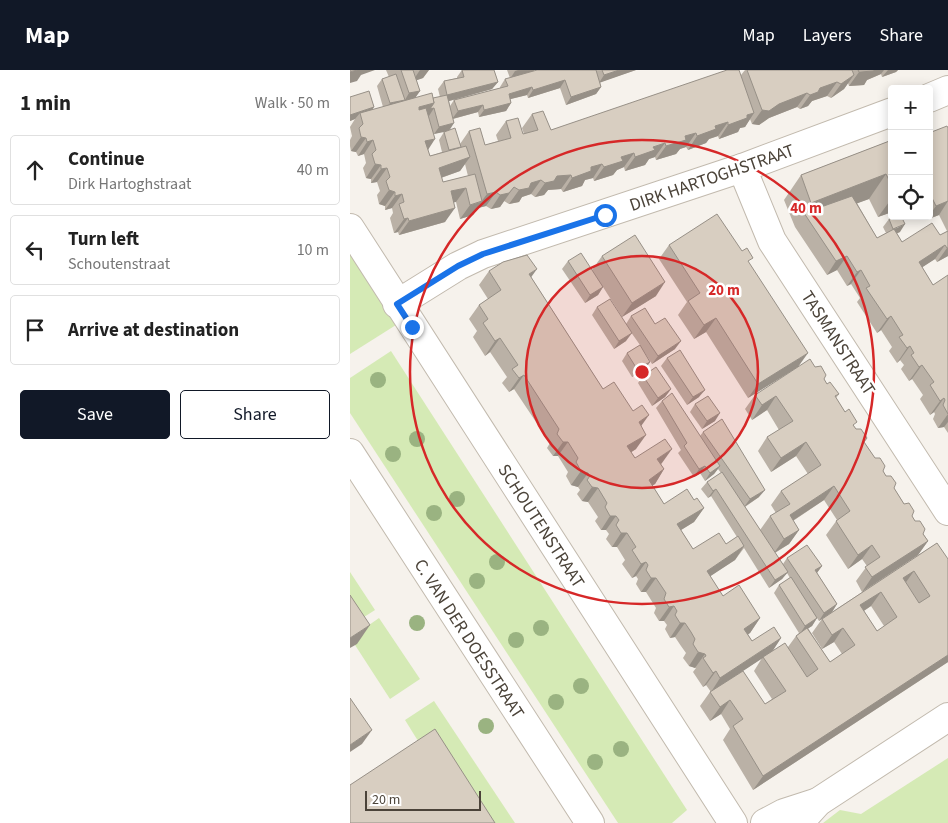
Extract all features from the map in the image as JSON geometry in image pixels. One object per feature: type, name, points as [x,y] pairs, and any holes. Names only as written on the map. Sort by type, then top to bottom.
[{"type":"street","points":[[933,96],[948,90]]},
{"type":"street","name":"DIRK HARTOGHSTRAAT","points":[[397,304],[458,266],[483,254],[742,168],[888,113]]},
{"type":"street","name":"TASMANSTRAAT","points":[[742,168],[772,241],[948,511]]},
{"type":"street","name":"SCHOUTENSTRAAT","points":[[350,228],[397,304],[733,823]]},
{"type":"street","name":"C. VAN DER DOESSTRAAT","points":[[350,453],[479,655],[590,823]]},
{"type":"street","points":[[765,823],[784,813],[818,802],[948,717]]},
{"type":"street","points":[[800,823],[818,802]]},
{"type":"green space","points":[[350,254],[396,325],[350,354]]},
{"type":"green space","points":[[391,351],[687,810],[672,823],[618,823],[350,413],[350,378]]},
{"type":"green space","points":[[350,572],[375,610],[350,626]]},
{"type":"green space","points":[[379,618],[420,679],[390,699],[355,645],[352,637]]},
{"type":"green space","points":[[434,701],[515,823],[469,823],[405,720]]},
{"type":"green space","points":[[948,758],[948,823],[823,823],[840,810],[861,814]]},
{"type":"building","points":[[401,70],[413,70],[420,91],[409,93]]},
{"type":"building","points":[[462,70],[494,70],[498,82],[447,95],[444,81],[464,77]]},
{"type":"building","points":[[537,70],[596,70],[601,87],[571,97],[565,80],[533,90],[532,87],[509,94],[511,103],[484,110],[483,105],[458,111],[454,100],[508,86],[505,79]]},
{"type":"building","points":[[602,70],[619,70],[604,75]]},
{"type":"building","points":[[727,70],[739,70],[754,113],[747,115],[747,118],[728,125],[728,122],[715,126],[716,129],[697,136],[696,133],[685,136],[686,140],[666,146],[665,143],[653,147],[655,150],[635,157],[634,153],[621,157],[623,161],[604,167],[602,164],[591,167],[591,171],[572,178],[571,175],[557,176],[554,181],[545,183],[541,180],[531,183],[529,188],[519,190],[514,187],[509,193],[500,195],[496,192],[487,194],[469,131],[480,128],[485,145],[511,138],[506,121],[518,118],[523,134],[538,130],[532,114],[543,111],[551,130]]},
{"type":"building","points":[[747,70],[852,70],[854,75],[841,84],[837,82],[820,88],[818,92],[810,95],[807,93],[779,104],[769,111],[762,110]]},
{"type":"building","points":[[858,70],[874,70],[874,71],[859,72]]},
{"type":"building","points":[[396,74],[405,100],[390,103],[382,79]]},
{"type":"building","points":[[369,91],[374,107],[350,115],[350,97]]},
{"type":"building","points":[[432,93],[434,103],[419,107],[419,110],[426,108],[435,139],[425,141],[430,156],[466,146],[470,157],[439,168],[443,182],[475,174],[482,201],[470,205],[466,188],[451,191],[455,208],[409,221],[408,218],[404,219],[399,204],[404,202],[402,194],[395,196],[395,192],[389,190],[386,181],[390,177],[387,168],[381,169],[381,165],[375,164],[372,154],[376,150],[373,140],[367,142],[366,138],[361,137],[359,128],[363,124],[360,113]]},
{"type":"building","points":[[447,95],[454,123],[439,127],[434,108],[430,109],[434,103],[433,98]]},
{"type":"building","points":[[947,126],[948,128],[948,201],[936,206],[933,200],[933,131]]},
{"type":"building","points":[[455,128],[461,147],[449,150],[444,132]]},
{"type":"building","points":[[888,142],[888,178],[886,174],[811,203],[801,175]]},
{"type":"building","points":[[852,196],[877,238],[894,229],[902,242],[932,223],[940,235],[948,231],[948,248],[945,245],[919,262],[933,285],[948,275],[948,414],[943,405],[944,398],[940,401],[930,385],[934,382],[922,365],[919,367],[911,355],[914,353],[910,346],[907,348],[899,337],[903,335],[891,316],[887,319],[866,288],[870,286],[861,270],[857,272],[847,256],[836,261],[804,213]]},
{"type":"building","points":[[717,214],[742,251],[747,248],[753,258],[748,261],[808,353],[758,384],[716,318],[704,325],[688,301],[700,293],[669,245]]},
{"type":"building","points":[[889,220],[903,220],[905,224],[893,229]]},
{"type":"building","points":[[635,235],[665,282],[632,303],[602,256]]},
{"type":"building","points":[[581,253],[603,287],[590,295],[568,261]]},
{"type":"building","points":[[527,255],[537,269],[529,274],[603,389],[614,382],[633,411],[642,405],[649,415],[639,422],[646,435],[627,446],[635,458],[665,439],[672,449],[657,459],[664,469],[649,480],[664,504],[687,489],[694,500],[697,498],[704,508],[677,524],[693,549],[719,533],[726,544],[738,536],[744,546],[707,571],[723,596],[739,585],[760,618],[744,629],[752,641],[774,627],[781,638],[720,678],[716,671],[713,673],[703,658],[706,656],[705,654],[698,652],[693,644],[695,639],[685,623],[680,623],[675,615],[677,611],[674,606],[669,607],[664,599],[666,593],[656,578],[651,578],[646,570],[648,565],[646,562],[641,564],[632,550],[636,547],[627,533],[621,533],[616,525],[619,520],[616,516],[610,516],[605,507],[607,503],[598,488],[592,487],[587,480],[590,476],[588,473],[581,471],[576,462],[578,458],[568,442],[563,442],[557,434],[559,429],[524,375],[519,378],[512,369],[518,365],[500,338],[495,341],[483,323],[488,319],[479,305],[501,290],[489,271],[503,262]]},
{"type":"building","points":[[610,299],[632,333],[619,341],[597,307]]},
{"type":"building","points":[[645,308],[655,324],[665,318],[681,341],[658,356],[631,316]]},
{"type":"building","points":[[640,345],[650,362],[637,369],[627,353]]},
{"type":"building","points":[[680,350],[705,390],[693,397],[667,358]]},
{"type":"building","points":[[810,359],[815,367],[821,366],[826,375],[824,379],[827,384],[830,382],[839,394],[835,396],[845,412],[849,409],[857,422],[853,425],[856,429],[861,429],[867,438],[864,442],[875,458],[880,458],[885,466],[883,471],[886,476],[891,476],[896,483],[894,488],[904,504],[909,503],[914,511],[912,516],[915,521],[920,521],[925,529],[923,534],[928,541],[872,577],[865,567],[880,557],[872,545],[858,555],[843,532],[836,521],[850,511],[834,486],[790,515],[799,530],[784,539],[770,516],[790,504],[781,491],[821,465],[806,442],[781,458],[767,437],[793,421],[776,396],[762,405],[755,395]]},
{"type":"building","points":[[656,367],[671,389],[658,398],[643,376]]},
{"type":"building","points":[[672,393],[720,466],[710,473],[705,466],[699,469],[684,446],[687,443],[662,401]]},
{"type":"building","points":[[708,396],[720,413],[707,421],[695,404]]},
{"type":"building","points":[[722,419],[765,490],[750,499],[703,432]]},
{"type":"building","points":[[722,472],[788,572],[775,580],[716,489],[713,491],[707,482]]},
{"type":"building","points":[[937,543],[948,559],[948,655],[763,776],[733,726],[743,719],[730,700],[720,707],[710,692],[743,671],[765,704],[786,691],[763,657],[785,643],[807,677],[818,669],[796,636],[807,628],[830,662],[855,645],[843,628],[832,635],[822,619]],"holes":[[[914,571],[930,596],[919,603],[903,578]],[[881,592],[897,617],[877,631],[860,605]]]},
{"type":"building","points":[[807,545],[822,566],[815,570],[837,604],[824,613],[787,558]]},
{"type":"building","points":[[791,577],[817,618],[805,626],[779,585]]},
{"type":"building","points":[[350,595],[370,625],[350,638]]},
{"type":"building","points":[[350,698],[372,730],[350,745]]},
{"type":"building","points":[[435,729],[495,823],[350,823],[350,785]]},
{"type":"route","points":[[412,327],[397,304],[458,266],[483,254],[605,215]]}]
